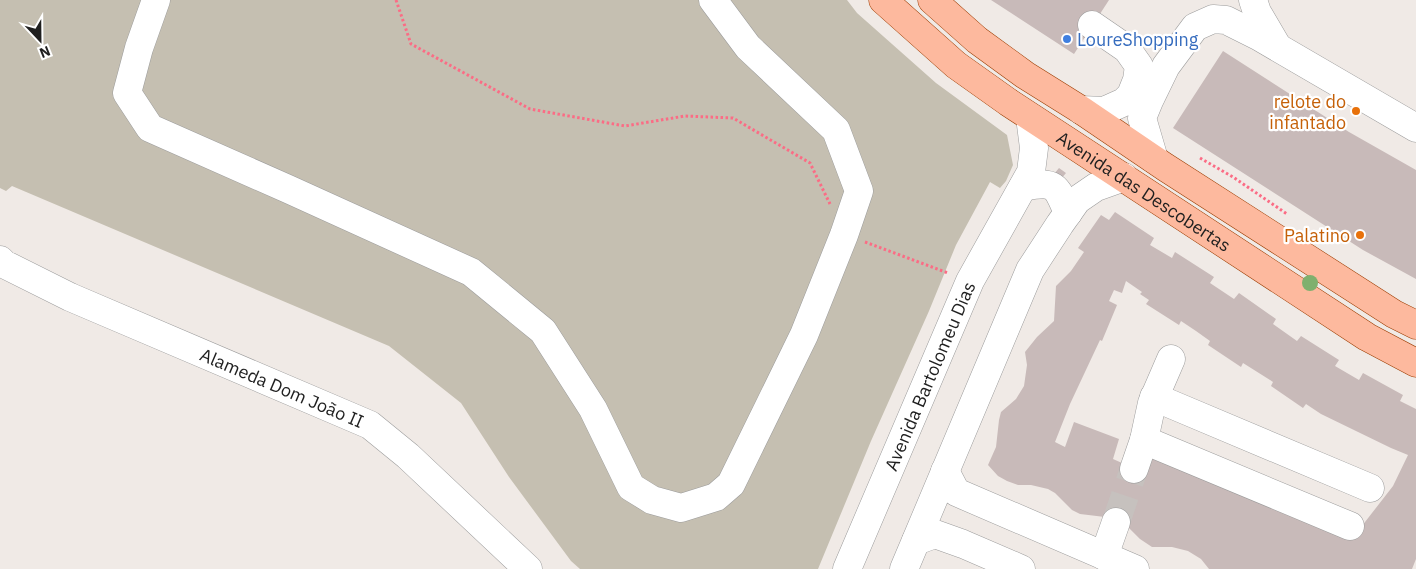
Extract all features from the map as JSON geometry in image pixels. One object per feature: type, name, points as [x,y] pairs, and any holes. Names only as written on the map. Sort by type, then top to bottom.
[{"type":"main road","name":"Avenida das Descobertas","points":[[883,0],[956,65],[1030,117],[1367,338],[1416,363]]},
{"type":"main road","name":"Avenida das Descobertas","points":[[932,0],[978,40],[1025,75],[1394,314],[1416,325]]},
{"type":"street","points":[[156,0],[127,93],[150,128],[471,272],[543,331],[593,409],[631,487],[652,500],[681,508],[716,497],[731,484],[804,335],[859,191],[836,130],[748,48],[713,0]]},
{"type":"street","points":[[1154,159],[1142,118],[1166,66],[1195,26],[1206,0]]},
{"type":"street","points":[[1231,0],[1251,24],[1278,47]]},
{"type":"street","points":[[1253,0],[1257,12],[1278,47]]},
{"type":"street","points":[[1195,26],[1213,19],[1226,20],[1278,47],[1416,128]]},
{"type":"street","points":[[1081,110],[1104,111],[1124,102],[1131,95],[1137,80],[1138,66],[1127,49],[1096,20],[1134,38],[1149,53],[1154,69],[1149,101]]},
{"type":"street","name":"Avenida Bartolomeu Dias","points":[[847,569],[970,281],[1031,172],[1034,148],[1030,117]]},
{"type":"street","points":[[904,569],[1030,270],[1077,200],[1096,187],[1124,178]]},
{"type":"street","points":[[1023,187],[1042,183],[1052,185],[1060,194],[1068,214]]},
{"type":"street","name":"Alameda Dom João II","points":[[0,260],[4,264],[70,297],[370,425],[408,456],[528,569]]},
{"type":"street","points":[[1134,469],[1144,440],[1154,397],[1171,359]]},
{"type":"street","points":[[1154,397],[1370,488]]},
{"type":"street","points":[[1144,440],[1350,526]]},
{"type":"street","points":[[945,472],[956,492],[1135,569]]},
{"type":"street","points":[[963,544],[966,519],[983,504]]},
{"type":"street","points":[[1104,556],[1116,522]]},
{"type":"street","points":[[916,541],[935,534],[1021,569]]},
{"type":"path","points":[[396,0],[411,44],[530,109],[625,126],[685,116],[732,118],[810,163],[844,234],[970,281]]},
{"type":"shaded area","points":[[0,0],[847,0],[857,13],[936,83],[1007,135],[1013,165],[1006,181],[1000,188],[990,182],[956,245],[818,569],[580,569],[571,561],[509,477],[461,403],[389,346],[12,186],[6,191],[0,188]]},
{"type":"building","name":"LoureShopping","points":[[991,0],[1109,0],[1074,54]]},
{"type":"building","points":[[1223,51],[1349,132],[1416,170],[1416,279],[1363,250],[1173,128]]},
{"type":"building","points":[[1059,168],[1066,173],[1061,179],[1054,174]]},
{"type":"building","points":[[1115,212],[1154,238],[1150,245],[1172,258],[1175,252],[1214,277],[1210,283],[1234,299],[1239,293],[1276,319],[1273,324],[1297,341],[1301,336],[1339,360],[1335,366],[1359,380],[1363,373],[1403,395],[1400,401],[1416,409],[1416,559],[1412,569],[1209,569],[1201,559],[1188,551],[1172,547],[1152,547],[1140,539],[1127,526],[1105,517],[1080,514],[1072,510],[1055,493],[1048,489],[1031,485],[1018,485],[1007,481],[998,476],[988,465],[996,447],[1001,412],[1016,399],[1024,386],[1027,365],[1025,352],[1054,321],[1056,286],[1071,271],[1084,252],[1078,248],[1101,215],[1109,220]],"holes":[[[1126,281],[1142,292],[1140,294],[1149,300],[1146,304],[1179,325],[1181,321],[1210,341],[1208,345],[1241,367],[1243,363],[1273,382],[1271,386],[1303,408],[1306,404],[1321,414],[1408,455],[1393,486],[1351,540],[1284,506],[1147,449],[1122,463],[1113,459],[1119,439],[1074,422],[1065,447],[1055,442],[1070,404],[1100,340],[1102,341],[1117,305],[1109,301],[1114,290],[1122,293]]]},
{"type":"tunnel","points":[[1116,522],[1134,469]]},
{"type":"place","name":"LoureShopping","points":[[1067,39]]},
{"type":"place","name":"relote do infantado","points":[[1356,111]]},
{"type":"place","name":"Palatino","points":[[1360,235]]}]
